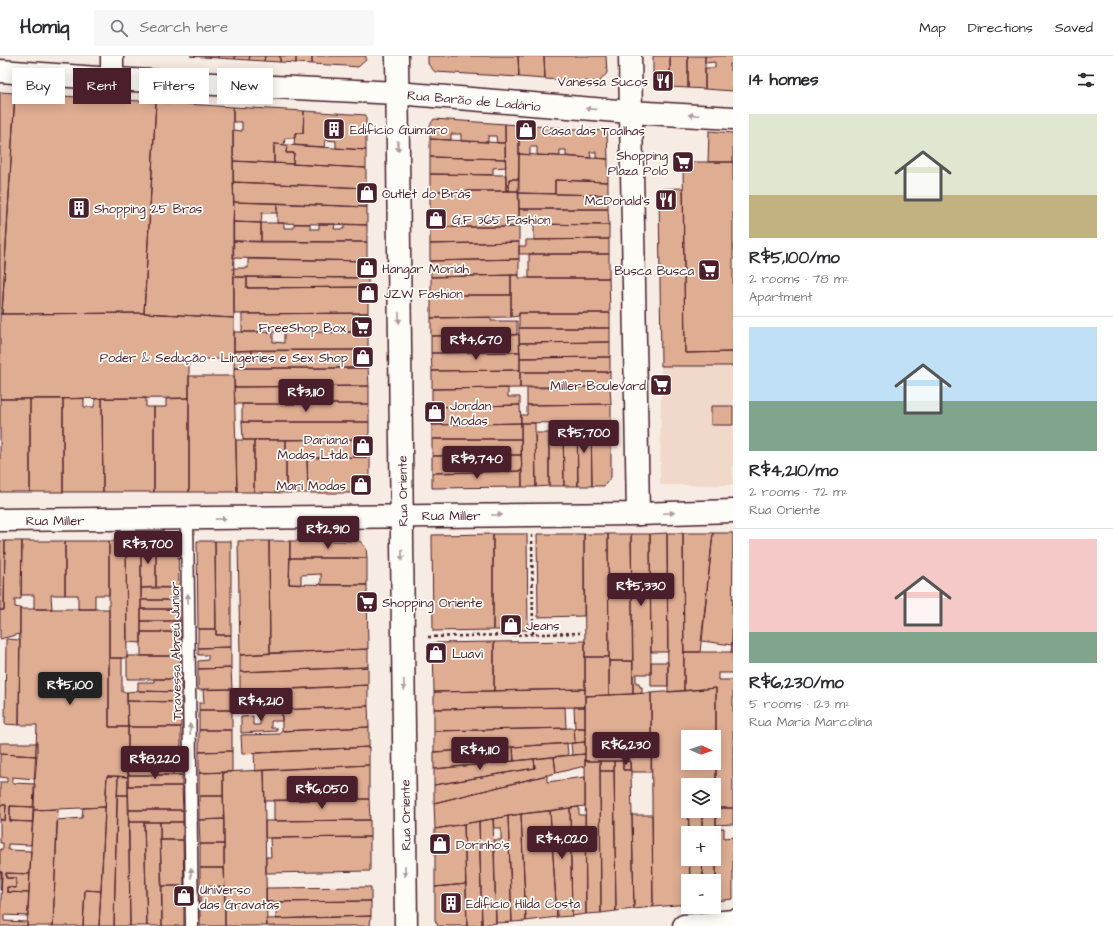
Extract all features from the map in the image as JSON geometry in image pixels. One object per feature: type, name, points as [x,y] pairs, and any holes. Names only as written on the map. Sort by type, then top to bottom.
[{"type":"main road","points":[[112,56],[112,68]]},
{"type":"main road","name":"Rua Oriente","points":[[397,56],[406,926]]},
{"type":"main road","points":[[630,56],[638,514]]},
{"type":"main road","name":"Rua Barão de Ladário","points":[[0,71],[73,76]]},
{"type":"main road","name":"Rua Barão de Ladário","points":[[131,80],[397,93],[630,112],[733,118]]},
{"type":"main road","name":"Rua Miller","points":[[0,520],[638,514],[733,510]]},
{"type":"main road","points":[[684,926],[733,921]]},
{"type":"lane","name":"Travessa Abreú Junior","points":[[188,519],[192,926]]},
{"type":"path","points":[[532,530],[533,635]]},
{"type":"path","points":[[428,637],[580,633]]},
{"type":"shaded area","points":[[661,366],[733,366],[733,406],[711,407],[711,425],[733,425],[733,485],[660,485]]},
{"type":"building","points":[[190,56],[218,56],[218,58]]},
{"type":"building","points":[[218,56],[235,56],[235,59],[218,58]]},
{"type":"building","points":[[235,56],[250,56],[249,60],[235,59]]},
{"type":"building","points":[[250,56],[265,56],[264,61],[249,60]]},
{"type":"building","points":[[265,56],[280,56],[280,62],[264,61]]},
{"type":"building","points":[[280,56],[296,56],[296,63],[280,62]]},
{"type":"building","points":[[296,56],[312,56],[312,64],[296,63]]},
{"type":"building","points":[[312,56],[366,56],[366,60],[358,67],[312,64]]},
{"type":"building","points":[[428,56],[518,56],[519,77],[435,72],[428,64]]},
{"type":"building","points":[[518,56],[544,56],[545,79],[519,77]]},
{"type":"building","points":[[544,56],[606,56],[607,73],[599,82],[545,79]]},
{"type":"building","points":[[653,56],[670,56],[670,87],[657,86],[653,80]]},
{"type":"building","points":[[670,56],[688,56],[688,88],[670,87]]},
{"type":"building","points":[[688,56],[705,56],[705,89],[688,88]]},
{"type":"building","points":[[705,56],[733,56],[733,64],[730,64],[730,70],[733,70],[733,91],[705,89],[705,68],[715,68],[715,62],[705,63]]},
{"type":"building","points":[[0,92],[12,93],[12,104],[14,104],[2,314],[0,314]]},
{"type":"building","name":"Shopping 25 Bras","points":[[65,96],[73,97],[73,104],[131,104],[131,100],[139,101],[139,104],[156,104],[144,313],[2,314],[14,104],[65,104]]},
{"type":"building","name":"Shopping 25 Bras","points":[[156,104],[187,104],[233,107],[234,318],[144,313]]},
{"type":"building","points":[[233,107],[304,111],[303,133],[295,133],[295,138],[285,138],[284,145],[274,144],[274,163],[233,161],[233,130],[242,131],[242,122],[233,122]]},
{"type":"building","name":"Edifício Guimaro","points":[[304,111],[366,115],[366,150],[336,148],[336,141],[325,140],[324,147],[294,145],[295,133],[303,133]]},
{"type":"building","points":[[434,119],[505,124],[505,143],[497,143],[496,136],[488,136],[488,142],[461,141],[461,134],[451,134],[451,140],[430,139],[430,125]]},
{"type":"building","points":[[505,124],[519,125],[519,179],[509,179],[509,191],[506,191]]},
{"type":"building","points":[[519,125],[607,131],[608,159],[596,158],[596,152],[590,152],[591,158],[566,156],[566,150],[560,150],[560,156],[537,155],[537,147],[530,147],[530,155],[519,154]]},
{"type":"building","points":[[709,131],[733,133],[733,162],[708,162]]},
{"type":"building","points":[[430,139],[505,143],[505,159],[430,157]]},
{"type":"building","points":[[274,144],[287,145],[286,153],[294,153],[293,164],[274,163]]},
{"type":"building","points":[[287,145],[366,150],[366,168],[293,164],[294,153],[286,153]]},
{"type":"building","points":[[519,154],[608,159],[608,182],[555,180],[555,194],[518,193]]},
{"type":"building","points":[[430,157],[505,159],[506,167],[493,168],[493,175],[430,174]]},
{"type":"building","points":[[233,161],[366,168],[366,188],[233,182]]},
{"type":"building","name":"Busca Busca","points":[[683,162],[733,162],[733,352],[685,353]]},
{"type":"building","points":[[430,174],[506,175],[506,191],[430,191]]},
{"type":"building","points":[[509,179],[519,179],[519,191],[509,191]]},
{"type":"building","points":[[555,180],[608,182],[608,195],[555,194]]},
{"type":"building","points":[[233,182],[366,188],[367,207],[234,202]]},
{"type":"building","points":[[683,188],[685,353],[733,352],[733,366],[661,366],[659,189]]},
{"type":"building","points":[[430,191],[519,191],[519,227],[430,227]]},
{"type":"building","points":[[518,193],[608,195],[608,209],[519,209]]},
{"type":"building","points":[[234,202],[277,203],[277,213],[262,213],[261,223],[233,222]]},
{"type":"building","points":[[277,203],[367,207],[367,225],[277,223]]},
{"type":"building","points":[[519,209],[608,209],[609,225],[519,224]]},
{"type":"building","points":[[233,222],[261,223],[261,242],[233,241]]},
{"type":"building","points":[[261,223],[284,223],[284,228],[294,228],[294,224],[310,224],[310,229],[319,229],[319,224],[335,224],[334,229],[344,229],[344,224],[367,225],[367,242],[261,242]]},
{"type":"building","points":[[534,224],[609,225],[609,239],[534,240]]},
{"type":"building","points":[[430,227],[519,227],[519,242],[430,244]]},
{"type":"building","points":[[609,239],[609,254],[519,254],[519,246],[526,246],[526,240]]},
{"type":"building","points":[[233,241],[367,242],[367,261],[233,258]]},
{"type":"building","points":[[519,242],[519,259],[430,261],[430,244]]},
{"type":"building","points":[[529,254],[609,254],[609,278],[529,278]]},
{"type":"building","points":[[248,259],[367,261],[368,278],[234,277],[233,268],[248,268]]},
{"type":"building","points":[[519,259],[519,275],[431,277],[430,261]]},
{"type":"building","points":[[511,275],[519,275],[519,278],[609,278],[610,313],[519,313],[519,316],[511,317]]},
{"type":"building","points":[[511,275],[511,295],[431,295],[431,277]]},
{"type":"building","points":[[234,277],[247,277],[247,288],[368,287],[368,313],[234,314]]},
{"type":"building","points":[[247,277],[368,278],[368,287],[247,288]]},
{"type":"building","points":[[431,295],[511,295],[511,317],[431,318]]},
{"type":"building","points":[[144,313],[234,318],[234,359],[189,359],[189,398],[0,399],[0,314]]},
{"type":"building","points":[[368,313],[368,332],[242,332],[242,314]]},
{"type":"building","points":[[519,313],[610,313],[610,328],[519,328]]},
{"type":"building","points":[[491,317],[491,321],[517,321],[517,335],[431,336],[431,318]]},
{"type":"building","points":[[519,328],[610,328],[610,342],[519,343]]},
{"type":"building","points":[[234,332],[273,332],[273,342],[284,343],[284,332],[368,332],[368,350],[234,351]]},
{"type":"building","points":[[519,334],[520,352],[509,352],[509,335]]},
{"type":"building","points":[[465,335],[465,342],[477,342],[477,335],[509,335],[509,352],[431,353],[431,336]]},
{"type":"building","points":[[610,342],[610,357],[520,358],[519,343]]},
{"type":"building","points":[[252,350],[368,350],[368,368],[244,368],[245,356],[252,356]]},
{"type":"building","points":[[252,350],[252,356],[245,356],[244,368],[234,368],[234,351]]},
{"type":"building","points":[[520,352],[520,370],[432,371],[431,353]]},
{"type":"building","points":[[610,357],[610,372],[520,372],[520,358]]},
{"type":"building","points":[[234,368],[368,368],[369,386],[234,387]]},
{"type":"building","points":[[520,370],[520,388],[432,389],[432,371]]},
{"type":"building","points":[[520,372],[610,372],[610,387],[520,388]]},
{"type":"building","points":[[189,376],[234,376],[237,492],[189,492]]},
{"type":"building","points":[[369,386],[369,404],[235,404],[234,387]]},
{"type":"building","points":[[527,387],[610,387],[611,404],[527,405]]},
{"type":"building","points":[[508,388],[508,397],[520,397],[520,405],[432,407],[432,389]]},
{"type":"building","points":[[84,398],[84,407],[94,407],[95,399],[102,398],[103,492],[63,492],[63,399]]},
{"type":"building","points":[[102,398],[146,398],[146,407],[154,407],[154,492],[103,492]]},
{"type":"building","points":[[189,398],[189,492],[154,492],[154,407],[166,407],[166,399]]},
{"type":"building","points":[[0,399],[30,399],[30,492],[0,492]]},
{"type":"building","points":[[30,399],[63,399],[63,492],[30,492]]},
{"type":"building","points":[[242,404],[369,404],[369,422],[242,422]]},
{"type":"building","points":[[611,404],[611,422],[521,423],[521,415],[527,415],[527,405]]},
{"type":"building","points":[[520,405],[521,423],[432,425],[432,407]]},
{"type":"building","points":[[711,406],[733,406],[733,425],[711,425]]},
{"type":"building","points":[[242,422],[369,422],[369,439],[243,440]]},
{"type":"building","points":[[611,422],[611,477],[604,486],[592,486],[591,423]]},
{"type":"building","points":[[521,423],[521,439],[432,439],[432,425]]},
{"type":"building","points":[[521,423],[535,423],[536,487],[522,487]]},
{"type":"building","points":[[549,423],[563,423],[564,486],[549,486]]},
{"type":"building","points":[[563,423],[577,423],[578,486],[564,486]]},
{"type":"building","points":[[577,423],[591,423],[592,486],[578,486]]},
{"type":"building","points":[[535,433],[549,433],[549,486],[536,487]]},
{"type":"building","points":[[369,439],[370,457],[286,458],[286,440]]},
{"type":"building","points":[[432,439],[521,439],[521,455],[432,456]]},
{"type":"building","points":[[236,440],[254,440],[254,492],[237,492]]},
{"type":"building","points":[[254,440],[286,440],[286,493],[254,492]]},
{"type":"building","points":[[521,455],[522,471],[432,473],[432,456]]},
{"type":"building","points":[[370,457],[370,486],[368,491],[362,493],[308,493],[307,458]]},
{"type":"building","points":[[286,458],[307,458],[308,493],[286,493]]},
{"type":"building","points":[[522,471],[522,487],[432,488],[432,473]]},
{"type":"building","points":[[667,533],[668,652],[651,652],[650,534]]},
{"type":"building","points":[[667,533],[683,533],[684,691],[668,692]]},
{"type":"building","points":[[683,533],[713,533],[700,652],[684,652]]},
{"type":"building","points":[[713,533],[733,533],[732,645],[702,641]]},
{"type":"building","points":[[493,534],[527,534],[528,630],[493,630]]},
{"type":"building","points":[[493,534],[493,630],[433,631],[432,535]]},
{"type":"building","points":[[537,534],[584,534],[584,616],[538,617]]},
{"type":"building","points":[[584,534],[608,534],[609,657],[585,657]]},
{"type":"building","points":[[608,534],[631,534],[633,661],[609,661]]},
{"type":"building","points":[[631,534],[650,534],[651,674],[636,674],[636,683],[639,683],[640,687],[642,687],[642,693],[633,694]]},
{"type":"building","points":[[0,541],[5,541],[4,610],[0,610]]},
{"type":"building","points":[[5,541],[22,541],[21,599],[15,599],[15,607],[20,608],[20,634],[0,639],[0,610],[4,610]]},
{"type":"building","points":[[22,541],[65,541],[65,595],[51,595],[52,609],[34,609],[34,595],[21,595]]},
{"type":"building","points":[[65,541],[109,541],[109,595],[95,595],[95,609],[78,609],[78,595],[65,595]]},
{"type":"building","points":[[109,541],[126,541],[127,658],[109,658]]},
{"type":"building","points":[[126,541],[141,542],[141,643],[127,642]]},
{"type":"building","points":[[197,541],[215,541],[216,629],[198,629]]},
{"type":"building","points":[[215,541],[231,541],[231,635],[216,635]]},
{"type":"building","points":[[238,541],[269,541],[270,653],[240,655]]},
{"type":"building","points":[[269,541],[290,541],[289,584],[367,585],[368,649],[270,653]]},
{"type":"building","points":[[290,541],[360,541],[366,548],[367,558],[290,558]]},
{"type":"building","points":[[141,542],[156,542],[156,587],[141,588]]},
{"type":"building","points":[[156,542],[178,542],[179,588],[156,587]]},
{"type":"building","points":[[290,558],[367,558],[367,585],[321,585],[321,574],[301,575],[301,585],[289,584]]},
{"type":"building","points":[[141,588],[179,588],[179,600],[141,600]]},
{"type":"building","points":[[141,600],[179,600],[179,609],[141,609]]},
{"type":"building","points":[[20,609],[109,609],[109,727],[128,727],[128,777],[107,776],[105,807],[33,810],[37,725],[19,725]]},
{"type":"building","points":[[141,609],[179,609],[180,621],[141,621]]},
{"type":"building","points":[[141,621],[180,621],[180,632],[141,632]]},
{"type":"building","points":[[198,629],[216,629],[216,635],[231,635],[231,647],[198,648]]},
{"type":"building","points":[[733,631],[733,652],[731,652],[732,645]]},
{"type":"building","points":[[141,632],[180,632],[180,656],[141,656]]},
{"type":"building","points":[[6,639],[20,640],[19,725],[5,724]]},
{"type":"building","points":[[585,641],[585,689],[494,691],[494,642]]},
{"type":"building","points":[[494,642],[494,691],[434,692],[433,643]]},
{"type":"building","points":[[231,647],[231,668],[198,669],[198,661],[208,660],[208,655],[198,655],[198,648]]},
{"type":"building","points":[[368,649],[368,667],[240,672],[240,655]]},
{"type":"building","points":[[684,652],[733,652],[733,673],[718,673],[718,680],[733,680],[733,808],[721,808],[721,778],[716,778],[716,770],[721,770],[721,730],[716,730],[716,688],[684,691]]},
{"type":"building","points":[[127,656],[180,656],[181,679],[127,679]]},
{"type":"building","points":[[585,657],[609,657],[609,695],[585,696]]},
{"type":"building","points":[[109,658],[122,658],[122,692],[127,692],[128,727],[109,727]]},
{"type":"building","points":[[609,661],[633,661],[633,694],[609,695]]},
{"type":"building","points":[[651,662],[668,662],[668,686],[651,686]]},
{"type":"building","points":[[368,667],[368,685],[240,691],[240,672]]},
{"type":"building","points":[[231,668],[232,689],[198,690],[198,669]]},
{"type":"building","points":[[154,679],[181,679],[181,692],[138,691],[138,682],[154,682]]},
{"type":"building","points":[[368,685],[368,706],[279,710],[278,690]]},
{"type":"building","points":[[716,688],[716,730],[681,730],[681,770],[716,770],[716,778],[681,778],[681,818],[689,818],[689,826],[681,826],[681,866],[690,866],[690,874],[681,874],[681,905],[653,907],[651,693]]},
{"type":"building","points":[[203,689],[232,689],[232,710],[199,710],[199,703],[204,703]]},
{"type":"building","points":[[585,689],[585,707],[434,709],[434,692]]},
{"type":"building","points":[[278,690],[279,710],[241,712],[240,691]]},
{"type":"building","points":[[127,692],[181,692],[181,702],[127,701]]},
{"type":"building","points":[[651,693],[651,772],[631,772],[630,761],[585,761],[585,696]]},
{"type":"building","points":[[127,701],[181,702],[181,727],[128,727]]},
{"type":"building","points":[[368,706],[369,727],[282,731],[282,710]]},
{"type":"building","points":[[565,707],[566,728],[434,731],[434,709]]},
{"type":"building","points":[[574,707],[585,707],[585,728],[575,728]]},
{"type":"building","points":[[199,710],[232,710],[232,730],[199,730]]},
{"type":"building","points":[[282,710],[282,721],[271,721],[271,728],[277,728],[277,731],[241,733],[241,717],[253,716],[253,725],[260,725],[261,711]]},
{"type":"building","points":[[128,727],[181,727],[181,749],[128,749]]},
{"type":"building","points":[[369,727],[369,747],[242,754],[241,735],[280,734],[281,731]]},
{"type":"building","points":[[574,728],[585,728],[585,742],[575,743]]},
{"type":"building","points":[[574,728],[575,743],[434,752],[434,731]]},
{"type":"building","points":[[199,730],[232,730],[232,751],[199,752]]},
{"type":"building","points":[[585,742],[585,754],[572,755],[571,743]]},
{"type":"building","points":[[0,743],[37,743],[37,756],[0,754]]},
{"type":"building","points":[[567,743],[568,755],[514,761],[513,747]]},
{"type":"building","points":[[369,747],[369,765],[255,771],[254,753]]},
{"type":"building","points":[[513,747],[514,761],[434,769],[434,752]]},
{"type":"building","points":[[128,749],[181,749],[182,762],[128,762]]},
{"type":"building","points":[[232,751],[232,772],[199,773],[199,752]]},
{"type":"building","points":[[0,754],[37,756],[35,779],[12,777],[12,783],[35,784],[34,807],[10,806],[10,821],[33,822],[31,845],[8,844],[8,850],[31,851],[30,874],[6,873],[6,878],[16,878],[16,888],[7,887],[7,892],[29,893],[28,916],[4,915],[4,921],[27,922],[27,926],[0,926],[2,872],[0,872],[0,849],[3,849],[3,843],[0,843],[0,820],[5,820],[6,805],[0,805],[0,782],[7,782],[7,778],[0,777]]},
{"type":"building","points":[[585,754],[585,766],[556,773],[554,757]]},
{"type":"building","points":[[554,757],[556,773],[434,803],[434,785],[535,768],[534,759]]},
{"type":"building","points":[[534,759],[535,768],[434,785],[434,769]]},
{"type":"building","points":[[585,761],[600,761],[601,913],[586,914]]},
{"type":"building","points":[[600,761],[614,761],[614,771],[600,771]]},
{"type":"building","points":[[614,761],[623,761],[623,770],[630,770],[631,772],[634,909],[616,911]]},
{"type":"building","points":[[623,761],[630,761],[630,770],[623,770]]},
{"type":"building","points":[[128,762],[182,762],[182,775],[128,775]]},
{"type":"building","points":[[369,765],[369,799],[265,801],[264,770]]},
{"type":"building","points":[[264,770],[267,926],[225,926],[223,772]]},
{"type":"building","points":[[600,771],[614,771],[616,911],[601,913]]},
{"type":"building","points":[[223,772],[223,796],[199,796],[199,773]]},
{"type":"building","points":[[128,775],[182,775],[182,786],[128,786]]},
{"type":"building","points":[[547,775],[547,782],[585,777],[585,806],[521,814],[435,829],[434,803]]},
{"type":"building","points":[[107,776],[118,776],[114,926],[99,926]]},
{"type":"building","points":[[118,776],[128,777],[128,795],[117,795]]},
{"type":"building","points":[[128,786],[182,786],[183,810],[129,810]]},
{"type":"building","points":[[117,795],[128,795],[130,926],[114,926]]},
{"type":"building","points":[[199,796],[223,796],[224,819],[199,820]]},
{"type":"building","points":[[369,799],[370,820],[274,821],[274,800]]},
{"type":"building","points":[[0,805],[6,805],[5,820],[0,820]]},
{"type":"building","points":[[10,806],[34,807],[33,822],[10,821]]},
{"type":"building","points":[[105,807],[101,891],[85,890],[83,926],[53,926],[57,820],[82,818],[83,808]]},
{"type":"building","points":[[579,807],[579,815],[585,815],[586,914],[572,916],[570,808]]},
{"type":"building","points":[[570,808],[572,916],[557,917],[550,811]]},
{"type":"building","points":[[721,808],[733,808],[733,824],[716,825],[716,818],[721,818]]},
{"type":"building","points":[[58,809],[53,926],[27,926],[33,810]]},
{"type":"building","points":[[129,810],[183,810],[183,822],[129,822]]},
{"type":"building","points":[[550,811],[557,917],[526,921],[521,814]]},
{"type":"building","points":[[521,814],[526,921],[512,922],[508,816]]},
{"type":"building","points":[[632,815],[652,815],[653,907],[634,909]]},
{"type":"building","points":[[508,816],[512,922],[496,923],[494,840],[501,840],[501,828],[494,828],[493,819]]},
{"type":"building","points":[[688,818],[702,818],[702,826],[689,826]]},
{"type":"building","points":[[702,818],[716,818],[716,826],[702,826]]},
{"type":"building","points":[[224,819],[224,844],[200,844],[199,820]]},
{"type":"building","points":[[493,819],[496,923],[482,925],[479,821]]},
{"type":"building","points":[[370,820],[370,837],[265,838],[265,821]]},
{"type":"building","points":[[479,821],[482,925],[467,926],[464,824]]},
{"type":"building","points":[[129,822],[144,822],[147,926],[130,926]]},
{"type":"building","points":[[144,822],[160,822],[162,926],[147,926]]},
{"type":"building","points":[[160,822],[183,822],[183,840],[160,840]]},
{"type":"building","points":[[464,824],[466,884],[435,887],[435,829]]},
{"type":"building","points":[[721,828],[724,828],[724,838],[733,837],[733,899],[721,900],[721,874],[716,874],[716,866],[721,866]]},
{"type":"building","points":[[370,837],[370,871],[266,873],[266,857],[271,857],[270,838]]},
{"type":"building","points":[[160,840],[183,840],[184,886],[162,886]]},
{"type":"building","points":[[200,844],[224,844],[224,868],[200,868]]},
{"type":"building","points":[[689,866],[702,866],[703,874],[690,874]]},
{"type":"building","points":[[702,866],[716,866],[716,874],[703,874]]},
{"type":"building","points":[[200,868],[224,868],[225,887],[200,886]]},
{"type":"building","points":[[0,872],[2,872],[1,890],[0,890]]},
{"type":"building","points":[[6,873],[30,874],[29,893],[7,892],[7,887],[16,888],[16,878],[6,878]]},
{"type":"building","name":"Edifício Hilda Costa","points":[[466,884],[467,926],[438,926],[435,920],[435,887]]},
{"type":"building","points":[[162,886],[184,886],[184,926],[162,926]]},
{"type":"building","points":[[200,886],[225,887],[225,926],[200,926]]},
{"type":"building","points":[[371,887],[371,901],[266,902],[266,888]]},
{"type":"building","points":[[85,890],[101,891],[99,926],[83,926]]},
{"type":"building","points":[[371,901],[371,916],[276,919],[276,907],[267,908],[266,902]]},
{"type":"building","points":[[371,916],[370,926],[267,926],[266,919]]},
{"type":"place","name":"Vanessa Sucos","points":[[663,81]]},
{"type":"place","name":"Edifício Guimaro","points":[[334,129]]},
{"type":"place","name":"Casa das Toalhas","points":[[526,130]]},
{"type":"place","name":"Shopping Plaza Polo","points":[[683,162]]},
{"type":"place","name":"Outlet do Brás","points":[[367,193]]},
{"type":"place","name":"McDonald's","points":[[666,200]]},
{"type":"place","name":"Shopping 25 Bras","points":[[79,208]]},
{"type":"place","name":"G.F 365 Fashion","points":[[436,219]]},
{"type":"place","name":"Hangar Moriah","points":[[367,268]]},
{"type":"place","name":"Busca Busca","points":[[709,270]]},
{"type":"place","name":"JZW Fashion","points":[[368,293]]},
{"type":"place","name":"FreeShop Box","points":[[362,327]]},
{"type":"place","name":"Poder & Sedução - Lingeries e Sex Shop","points":[[363,357]]},
{"type":"place","name":"Miller Boulevard","points":[[661,385]]},
{"type":"place","name":"Jordan Modas","points":[[435,412]]},
{"type":"place","name":"Dariana Modas Ltda","points":[[363,446]]},
{"type":"place","name":"Mari Modas","points":[[361,485]]},
{"type":"place","name":"Shopping Oriente","points":[[367,602]]},
{"type":"place","name":"Jeans","points":[[511,625]]},
{"type":"place","name":"Luavi","points":[[436,653]]},
{"type":"place","name":"Dorinho's","points":[[440,844]]},
{"type":"place","name":"Universo das Gravatas","points":[[184,896]]},
{"type":"place","name":"Edifício Hilda Costa","points":[[451,903]]}]
